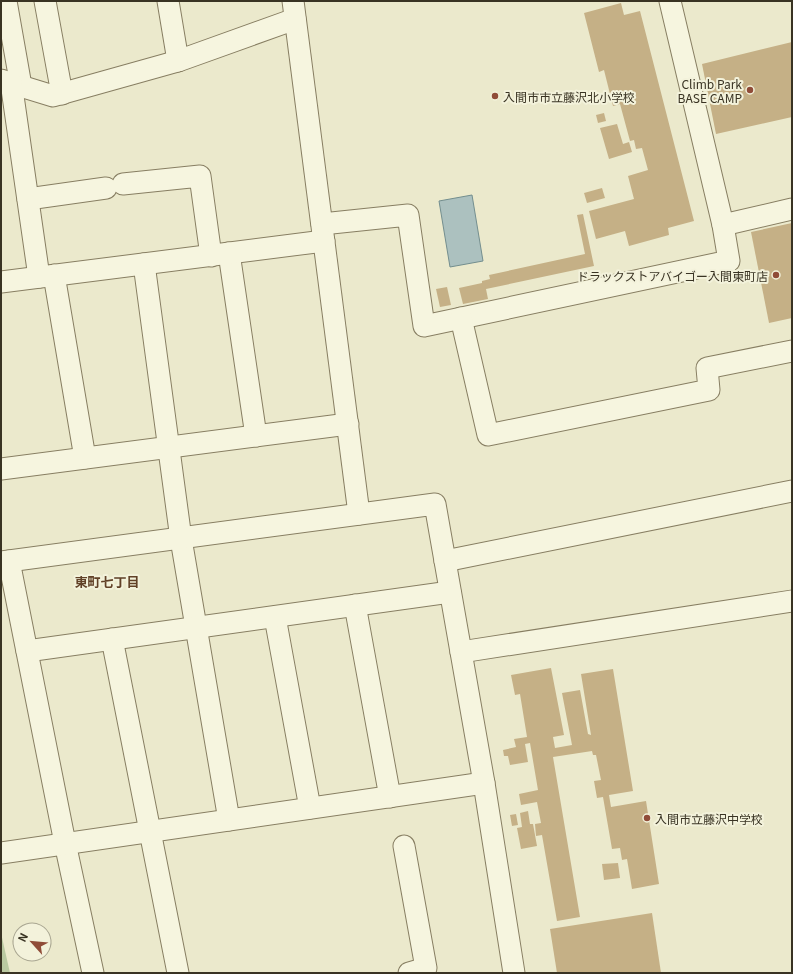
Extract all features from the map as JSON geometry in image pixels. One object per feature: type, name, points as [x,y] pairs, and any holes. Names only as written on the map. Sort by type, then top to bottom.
[{"type":"street","points":[[6,1],[11,82],[28,200],[85,458]]},
{"type":"street","points":[[45,1],[62,94]]},
{"type":"street","points":[[168,1],[178,61]]},
{"type":"street","points":[[1,282],[220,254],[408,215],[424,326],[729,261],[723,225],[670,1]]},
{"type":"street","points":[[11,82],[53,96],[62,94],[178,61],[294,10],[359,514]]},
{"type":"street","points":[[28,200],[115,186],[200,176],[220,254],[256,436]]},
{"type":"street","points":[[723,225],[792,209]]},
{"type":"street","points":[[144,264],[181,539],[229,820]]},
{"type":"street","points":[[461,318],[488,435],[709,390],[707,368],[792,351]]},
{"type":"street","points":[[1,469],[348,424]]},
{"type":"street","points":[[445,561],[792,491]]},
{"type":"street","points":[[93,973],[65,843],[27,650],[5,561],[181,539],[435,504],[484,783],[514,973]]},
{"type":"street","points":[[27,650],[450,592]]},
{"type":"street","points":[[461,652],[792,601]]},
{"type":"street","points":[[355,605],[390,797]]},
{"type":"street","points":[[275,616],[310,808]]},
{"type":"street","points":[[112,639],[178,973]]},
{"type":"street","points":[[1,853],[484,783]]},
{"type":"street","points":[[404,846],[426,968],[409,973]]},
{"type":"green space","points":[[1,933],[10,973],[1,973]]},
{"type":"shaded area","points":[[472,195],[483,261],[450,267],[439,201]]},
{"type":"building","points":[[621,3],[624,15],[640,11],[694,221],[668,228],[669,235],[629,246],[625,231],[596,239],[589,211],[634,199],[628,176],[648,170],[642,148],[636,149],[634,140],[630,141],[620,104],[613,106],[604,70],[599,72],[584,13]]},
{"type":"building","name":"Climb Park BASE CAMP","points":[[792,42],[792,117],[716,134],[702,64]]},
{"type":"building","points":[[604,113],[606,121],[598,123],[596,115]]},
{"type":"building","points":[[617,124],[623,144],[629,142],[632,152],[609,159],[600,128]]},
{"type":"building","points":[[602,188],[605,198],[587,203],[584,193]]},
{"type":"building","points":[[583,214],[594,266],[486,289],[488,299],[463,304],[459,288],[482,283],[482,281],[490,279],[489,275],[585,254],[577,215]]},
{"type":"building","name":"ドラックストアバイゴー入間東町店","points":[[792,223],[792,318],[769,323],[751,232]]},
{"type":"building","points":[[447,287],[451,305],[440,307],[436,289]]},
{"type":"building","points":[[551,668],[564,735],[553,737],[555,748],[572,745],[562,693],[580,690],[588,734],[591,735],[581,674],[613,669],[633,791],[609,795],[611,807],[646,801],[659,884],[632,889],[627,859],[622,860],[620,848],[612,849],[603,797],[597,798],[594,781],[601,780],[596,755],[593,755],[592,751],[553,757],[580,917],[557,921],[542,835],[536,836],[535,824],[541,823],[537,802],[521,805],[519,794],[538,790],[530,743],[525,744],[528,762],[510,765],[508,756],[504,756],[503,750],[516,747],[514,739],[527,737],[520,694],[515,695],[511,675]]},
{"type":"building","points":[[528,811],[530,824],[533,824],[537,846],[521,849],[517,828],[522,827],[520,813]]},
{"type":"building","points":[[516,814],[518,825],[512,826],[510,815]]},
{"type":"building","points":[[618,863],[620,878],[604,880],[602,864]]},
{"type":"building","points":[[652,913],[661,973],[557,973],[550,929]]},
{"type":"place","name":"Climb Park BASE CAMP","points":[[750,90]]},
{"type":"place","name":"入間市市立藤沢北小学校","points":[[495,96]]},
{"type":"place","name":"ドラックストアバイゴー入間東町店","points":[[776,275]]},
{"type":"place","name":"入間市立藤沢中学校","points":[[647,818]]},
{"type":"district","name":"東町七丁目","points":[[107,581]]}]
